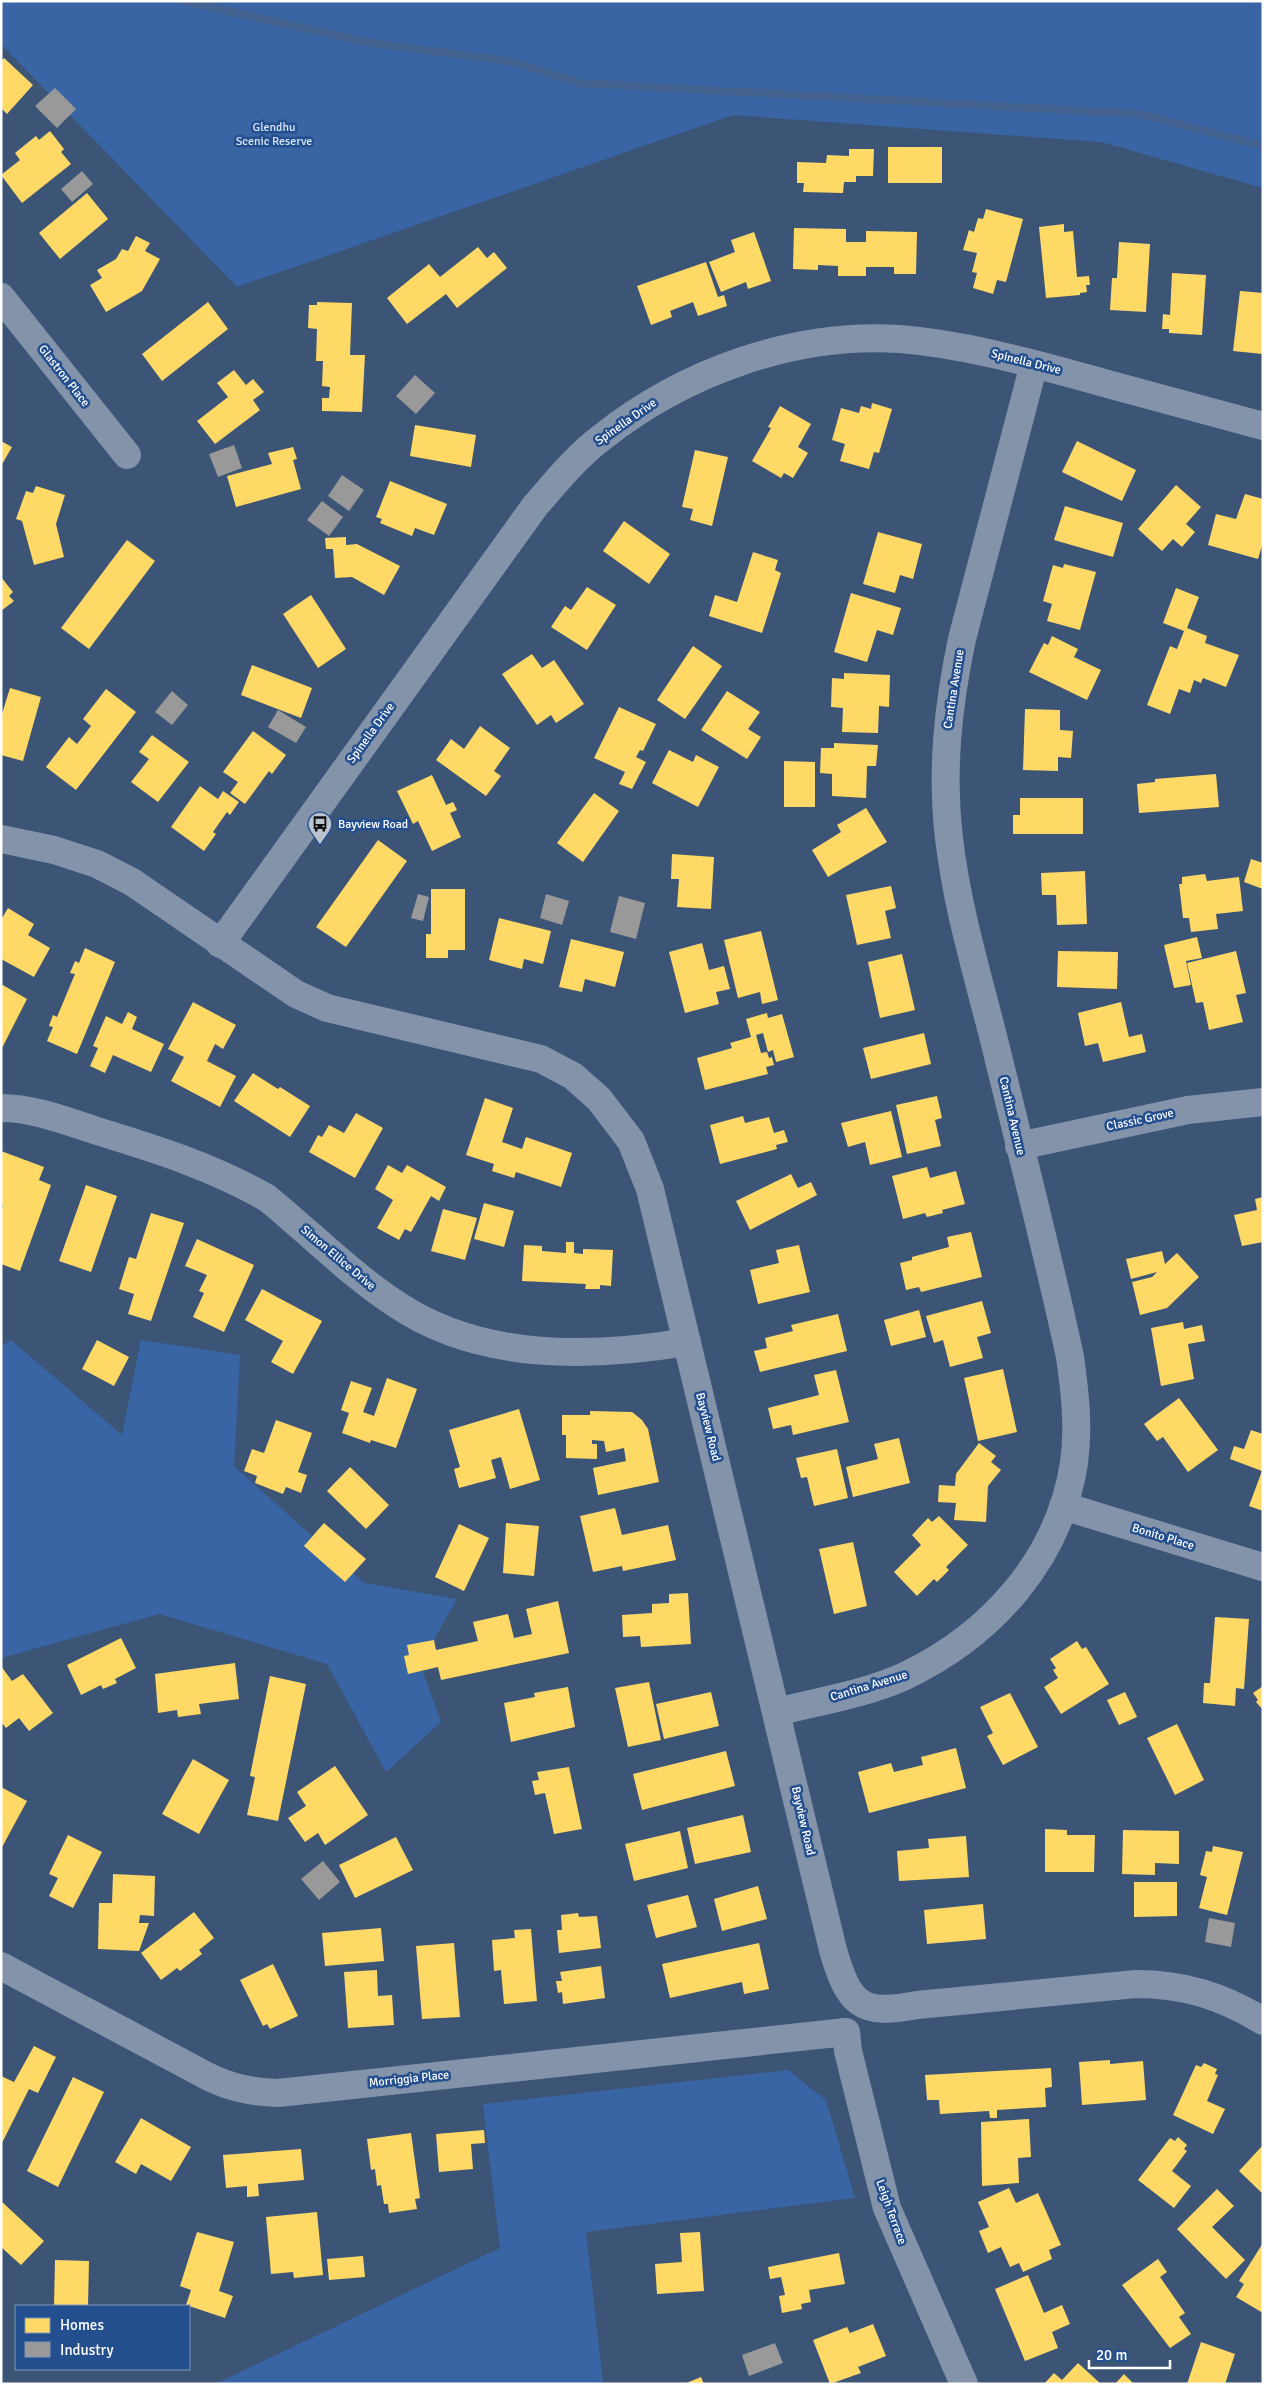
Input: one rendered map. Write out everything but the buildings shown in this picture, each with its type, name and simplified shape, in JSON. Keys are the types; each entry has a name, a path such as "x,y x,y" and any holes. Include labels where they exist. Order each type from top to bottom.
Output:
{"street":[{"name":"Glastron Place","path":"1,297 126,455"},
{"name":"Spinella Drive","path":"220,944 535,506 571,465 600,438 636,412 675,389 722,368 781,350 816,343 900,339 984,352 1263,426"},
{"name":"Cantina Avenue","path":"777,1712 903,1677 945,1655 974,1635 996,1614 1031,1571 1063,1506 1074,1463 1075,1391 1061,1316 956,876 949,839 946,758 948,718 962,639 1034,364"},
{"name":"Bayview Road","path":"1,839 54,850 97,864 154,895 220,944 296,994 327,1008 541,1059 573,1076 599,1099 631,1141 650,1189 833,1950 842,1979 860,2004"},
{"name":"Classic Grove","path":"1019,1146 1188,1110 1263,1102"},
{"name":"Simon Ellice Drive","path":"1,1108 43,1114 165,1152 247,1186 267,1198 396,1305 448,1332 477,1341 515,1347 574,1352 611,1351 687,1342"},
{"name":"Bonito Place","path":"1063,1506 1263,1567"},
{"name":"Morriggia Place","path":"1,1966 207,2076 228,2086 249,2092 278,2093 846,2032"},
{"path":"846,2032 860,2004 869,2008 887,2010 917,2005 1126,1985 1160,1984 1205,1992 1227,2001 1263,2021"},
{"name":"Leigh Terrace","path":"846,2032 848,2051 881,2190 894,2227 964,2384"}],"green space":[{"name":"Glendhu Scenic Reserve","path":"1,1 1263,1 1263,188 1101,142 733,115 237,287 1,44"},
{"path":"11,1340 122,1435 141,1340 240,1355 234,1466 364,1583 457,1599 420,1664 441,1722 386,1772 327,1664 159,1614 5,1657 1,1662 1,1347"},
{"path":"788,2070 826,2100 855,2198 586,2232 603,2384 215,2384 500,2248 483,2104"}],"waterway":[{"path":"183,1 371,43 509,61 580,83 1140,114 1263,146"}],"place":[{"name":"Bayview Road","path":"320,845"}]}
